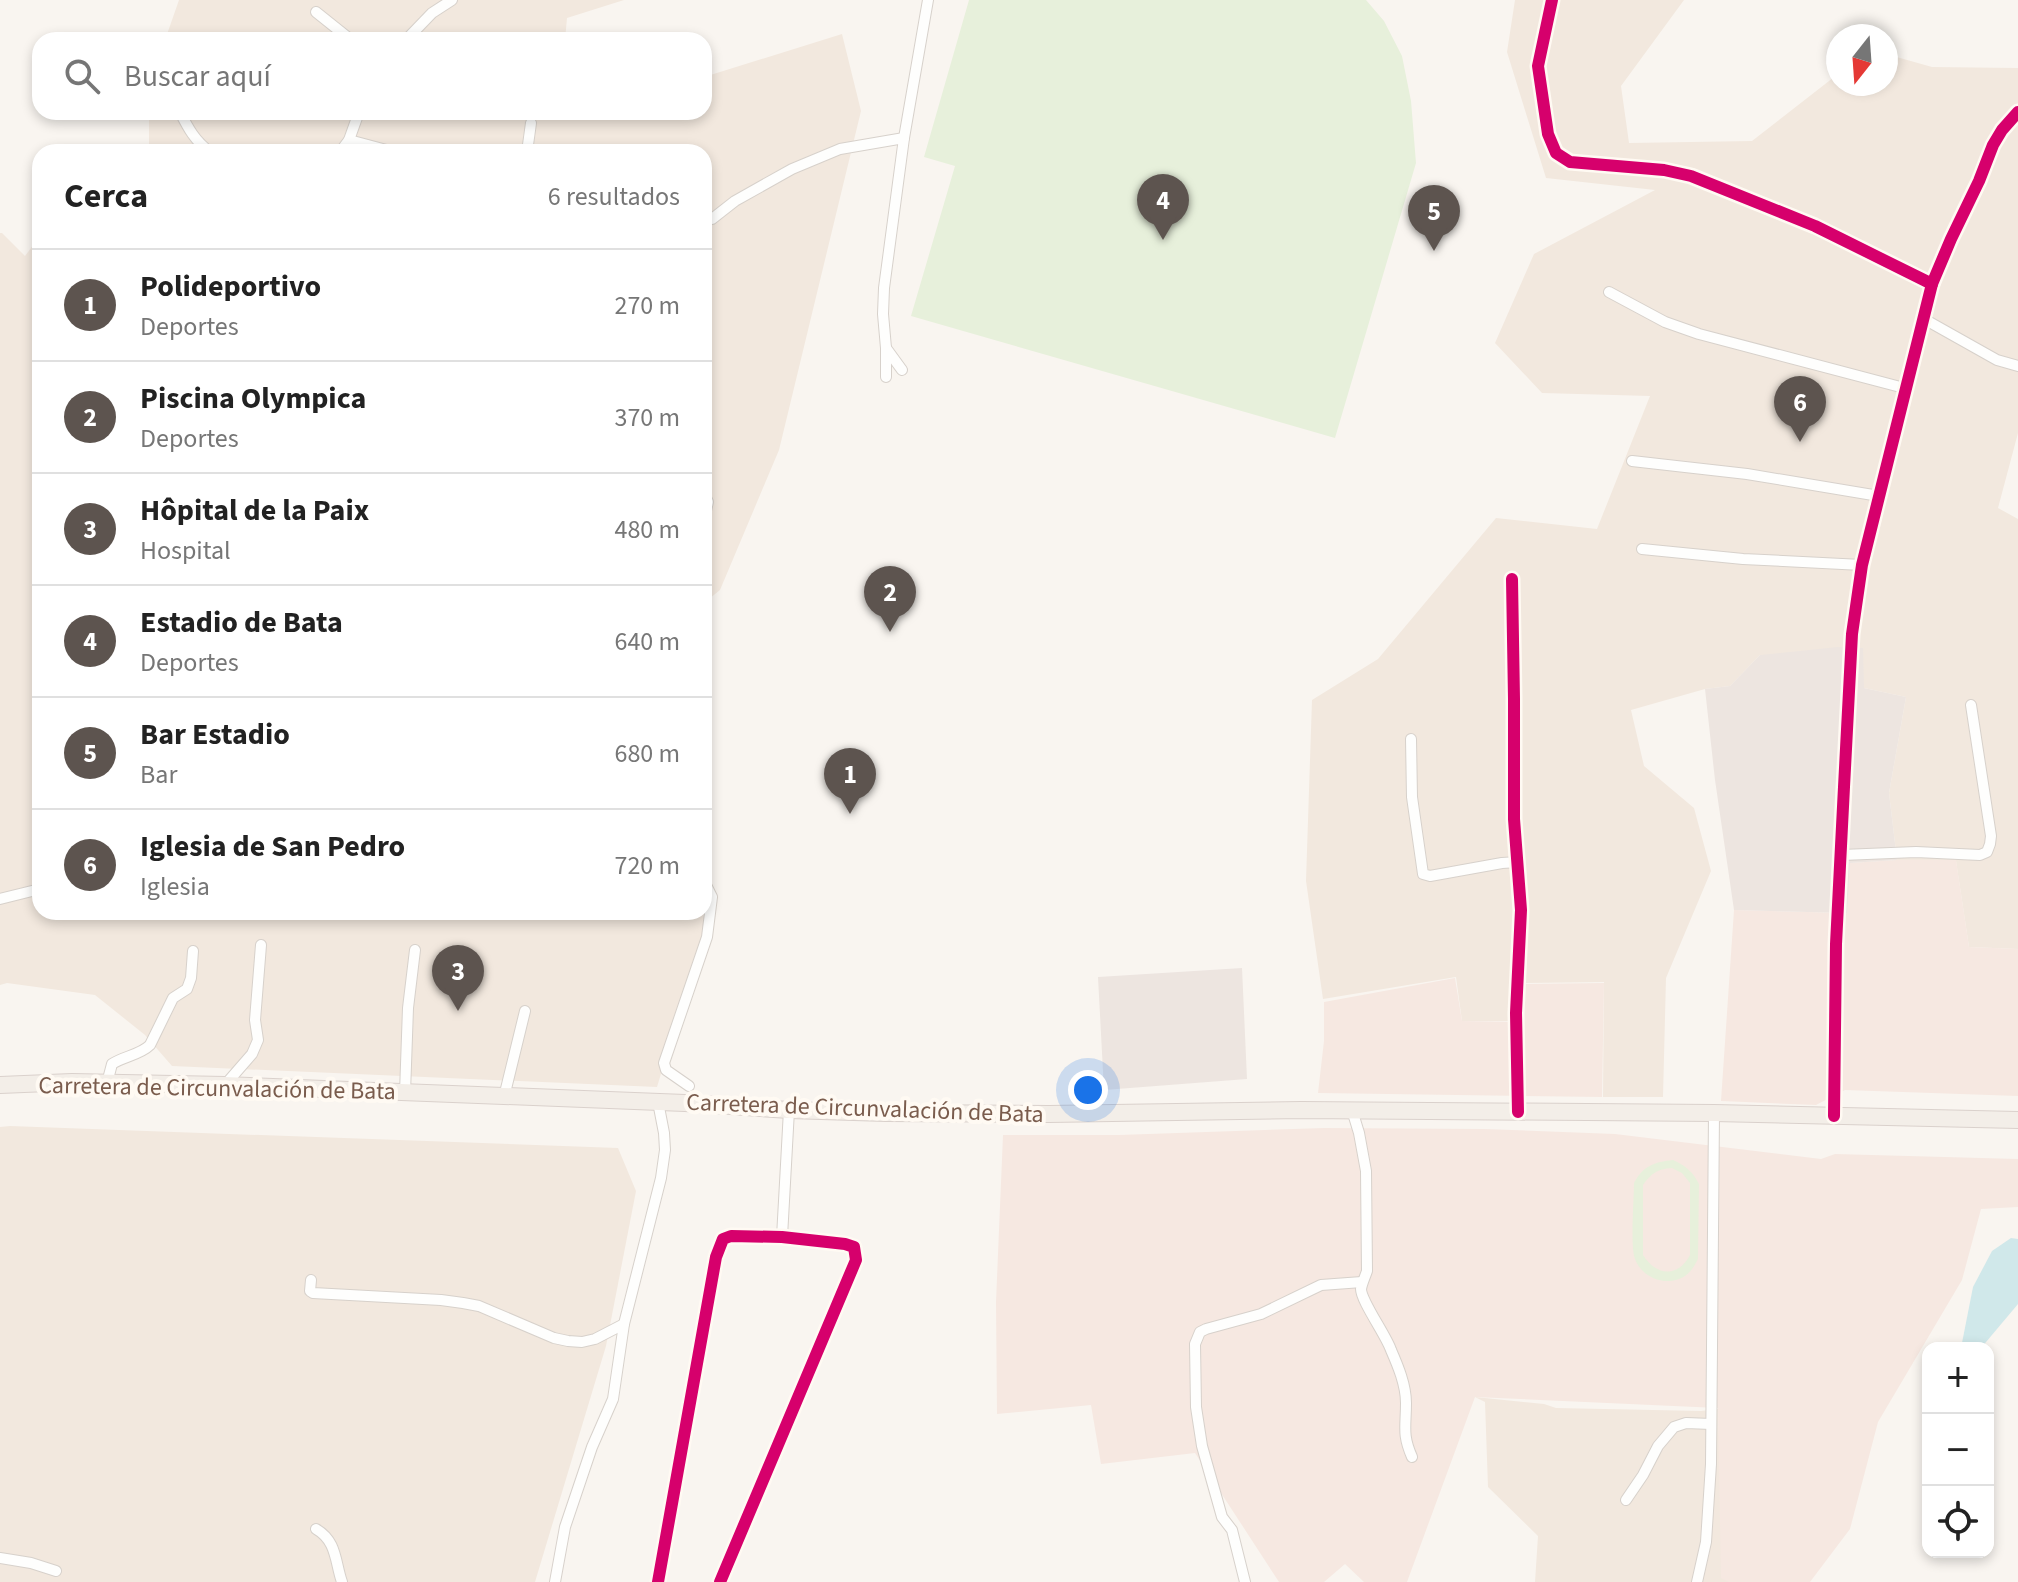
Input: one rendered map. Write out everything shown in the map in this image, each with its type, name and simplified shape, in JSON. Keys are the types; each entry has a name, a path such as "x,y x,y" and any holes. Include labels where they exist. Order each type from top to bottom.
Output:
{"main road":[{"name":"Carretera de Circunvalación de Bata","path":"0,1085 225,1085 789,1110 1036,1114 1352,1110 1714,1113 2018,1120"}],"street":[{"path":"414,32 432,13 452,0"},
{"path":"886,377 884,288 904,138 928,0"},
{"path":"1552,0 1538,66 1548,134 1556,153 1570,162 1664,170 1691,176 1815,226 1932,284"},
{"path":"316,12 341,32"},
{"path":"1834,1116 1836,944 1852,634 1862,565 1932,284 1993,145 2018,112"},
{"path":"185,120 199,144"},
{"path":"346,144 356,120"},
{"path":"528,144 531,123"},
{"path":"712,219 735,201 792,169 840,149 904,138"},
{"path":"349,140 364,144"},
{"path":"1609,292 1665,322 1699,334 1908,389"},
{"path":"1924,319 1997,360 2018,366"},
{"path":"886,348 902,370"},
{"path":"1632,461 1747,474 1879,496"},
{"path":"1642,549 1743,559 1862,565"},
{"path":"1512,579 1514,819 1521,910 1516,1013 1518,1112"},
{"path":"1842,855 1916,852 1980,855 1987,852 1991,836 1971,705"},
{"path":"1411,739 1412,797 1423,874 1430,876 1518,862"},
{"path":"0,899 32,891"},
{"path":"689,1086 666,1070 664,1063 707,937 709,920"},
{"path":"225,1085 252,1054 258,1040 255,1020 261,945"},
{"path":"405,1093 408,1008 415,950"},
{"path":"107,1083 112,1064 150,1045 173,998 187,989 193,951"},
{"path":"504,1097 525,1011"},
{"path":"555,1582 570,1514 592,1447 613,1399 624,1324 661,1178 665,1150 658,1102"},
{"path":"782,1237 789,1110"},
{"path":"1352,1110 1366,1171 1367,1271 1362,1282 1362,1295 1386,1338 1405,1386 1404,1432 1412,1457"},
{"path":"1697,1582 1709,1515 1714,1113"},
{"path":"658,1582 716,1257 723,1239 731,1236 782,1237 854,1247 856,1260 720,1582"},
{"path":"311,1280 310,1291 313,1293 441,1300 479,1306 568,1341 595,1339 624,1324"},
{"path":"1245,1582 1232,1530 1222,1517 1202,1446 1196,1407 1197,1337 1206,1329 1261,1314 1321,1285 1362,1282"},
{"path":"1626,1500 1658,1446 1674,1427 1686,1423 1711,1424"},
{"path":"316,1529 335,1549 342,1582"},
{"path":"0,1558 56,1571"}],"shaded area":[{"path":"179,0 624,0 567,18 566,32 168,32"},
{"path":"1515,0 1684,0 1621,86 1629,143 1752,141 1826,83 1826,96 1898,96 1898,57 1932,67 2018,68 2018,433 1998,508 2018,519 2018,949 1969,947 1956,861 1897,860 1889,793 1906,697 1864,688 1760,655 1730,686 1705,689 1631,710 1644,766 1694,808 1711,871 1666,978 1663,1097 1603,1097 1604,982 1526,983 1524,1021 1462,1021 1456,977 1323,999 1306,881 1312,700 1378,659 1496,518 1597,529 1650,396 1542,393 1495,343 1534,254 1655,190 1546,178 1507,52"},
{"path":"842,34 861,111 779,450 720,590 712,596 712,144 149,144 149,120 712,120 712,75"},
{"path":"2,233 25,256 32,247 32,920 704,920 705,928 657,1087 172,1066 145,1035 95,995 7,983 0,985"},
{"path":"1838,647 1863,648 1864,688 1906,697 1889,793 1897,860 1850,863 1847,913 1734,910 1705,689 1730,686 1760,655"},
{"path":"1956,860 1969,947 2018,949 2018,1096 1845,1090 1816,1105 1721,1101 1734,910 1846,913 1850,863"},
{"path":"1242,968 1247,1079 1104,1090 1098,977"},
{"path":"1455,978 1462,1021 1524,1022 1526,984 1604,983 1602,1097 1318,1093 1324,1041 1324,1002"},
{"path":"0,1127 618,1148 636,1191 606,1346 535,1582 0,1582"},
{"path":"1324,1128 1484,1129 1615,1134 1821,1159 1835,1154 2018,1159 2018,1207 1981,1209 1962,1280 1925,1342 1922,1342 1922,1348 1878,1422 1850,1529 1810,1582 1729,1582 1721,1578 1718,1408 1475,1397 1407,1582 1364,1582 1345,1564 1324,1582 1279,1582 1195,1453 1101,1464 1091,1405 997,1414 996,1302 1003,1135 1119,1135"},
{"path":"1475,1397 1556,1408 1718,1409 1724,1574 1737,1582 1535,1582 1538,1536 1488,1487 1485,1402"}],"green space":[{"path":"969,0 1366,0 1384,21 1402,56 1411,101 1416,163 1335,438 911,316 955,166 924,157"},
{"path":"1673,1160 1691,1172 1699,1184 1698,1259 1687,1274 1670,1281 1649,1276 1635,1259 1634,1183 1645,1169","holes":["1672,1168 1682,1173 1690,1183 1690,1255 1679,1268 1667,1272 1654,1267 1643,1255 1643,1185 1662,1169"]}],"water":[{"path":"2011,1238 2018,1239 2018,1304 1986,1342 1962,1342 1973,1287 1992,1251"}],"cycle path":[{"path":"1552,0 1538,66 1548,134 1556,153 1570,162 1664,170 1691,176 1815,226 1932,284"},
{"path":"1834,1116 1836,944 1852,634 1862,565 1932,284 1993,145 2018,112"},
{"path":"1512,579 1514,819 1521,910 1516,1013 1518,1112"},
{"path":"658,1582 716,1257 723,1239 731,1236 782,1237 854,1247 856,1260 720,1582"}],"place":[{"name":"Estadio de Bata","path":"1163,240"},
{"name":"Bar Estadio","path":"1434,251"},
{"name":"Iglesia de San Pedro","path":"1800,442"},
{"name":"Piscina Olympica","path":"890,632"},
{"name":"Polideportivo","path":"850,814"},
{"name":"Hôpital de la Paix","path":"458,1011"}]}
